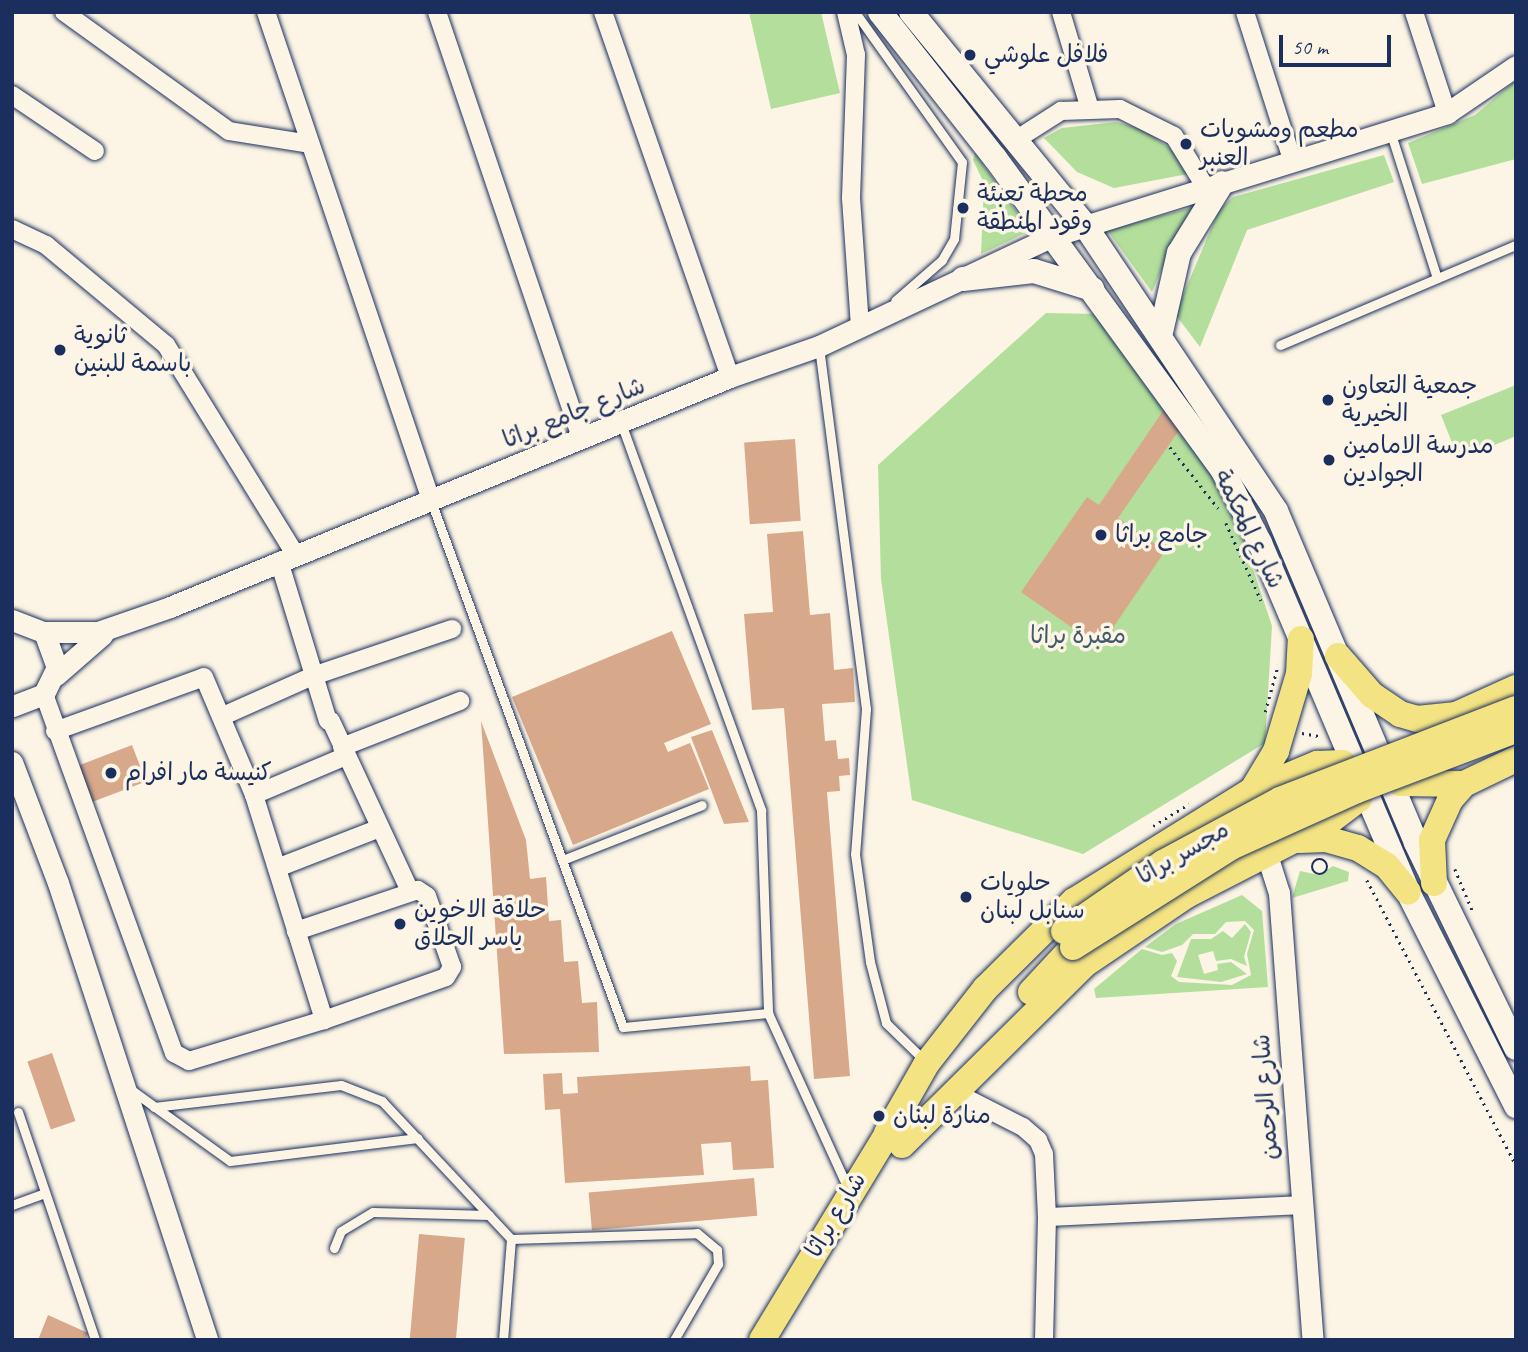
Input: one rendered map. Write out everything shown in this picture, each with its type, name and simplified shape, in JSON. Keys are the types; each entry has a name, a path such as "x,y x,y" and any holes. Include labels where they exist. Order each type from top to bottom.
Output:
{"main road":[{"name":"شارع المحكمة","path":"880,12 1053,236 1223,471 1291,645 1434,883 1516,1048"},
{"name":"شارع المحكمة","path":"911,12 1084,224 1161,332 1276,511 1338,656 1353,749"},
{"path":"1161,332 1179,253 1214,185"},
{"path":"963,279 1034,271 1092,289"},
{"path":"1246,794 1276,751 1299,674 1291,645"},
{"path":"1338,656 1393,711 1417,719 1465,712"},
{"path":"1413,736 1516,688"},
{"name":"مجسر براثا","path":"923,1102 1068,939 1163,863 1280,800 1516,709"},
{"name":"مجسر براثا","path":"1068,939 1231,847 1357,790 1516,730"},
{"path":"895,1139 928,1063 985,989 1074,901 1246,794 1353,749"},
{"path":"1467,757 1486,767 1511,761"},
{"path":"895,1139 956,1093 1085,964 1187,895 1382,795 1464,785 1511,761"},
{"path":"1434,883 1435,831 1464,785"},
{"path":"1246,794 1279,788 1302,803 1296,829 1277,847"},
{"name":"شارع المحكمة","path":"1382,795 1408,892 1516,1106"},
{"path":"1277,847 1326,839 1358,848 1387,866 1408,892"},
{"name":"شارع براثا","path":"762,1340 849,1191 895,1139 923,1102"},
{"name":"شارع براثا","path":"777,1340 895,1139"}],"street":[{"path":"64,12 229,131 310,144"},
{"path":"265,12 430,500"},
{"path":"437,12 581,437"},
{"path":"603,12 730,377"},
{"path":"846,12 857,66 850,198 860,328"},
{"path":"1061,12 1089,106"},
{"path":"1245,12 1293,162"},
{"path":"1414,12 1447,113"},
{"name":"شارع جامع براثا","path":"44,694 56,675 111,629 730,377 819,346 1084,224 1391,134 1447,113 1516,65"},
{"path":"12,95 95,151"},
{"path":"1014,141 1061,111 1089,106 1149,119 1174,136 1214,185"},
{"path":"12,229 46,245 166,345 287,558 313,676 329,721 409,889"},
{"path":"14,619 44,632 56,652 56,675"},
{"name":"شارع جامع براثا","path":"44,632 111,629"},
{"path":"223,716 313,676 452,629"},
{"path":"55,731 204,677 223,716 254,795 324,1020"},
{"path":"12,706 44,694 55,731 174,1053 188,1062 324,1020 451,972 428,896 409,889 296,931"},
{"path":"254,795 460,701"},
{"path":"12,762 125,1086 207,1340"},
{"path":"277,868 380,828"},
{"name":"شارع الرحمن","path":"1277,847 1300,1205 1313,1340"},
{"path":"956,1093 1023,1126 1038,1140 1044,1154 1047,1217 1044,1340"},
{"path":"1047,1217 1300,1205"}],"lane":[{"path":"855,12 945,134 962,163 963,184 954,239 942,260 860,328"},
{"path":"1391,134 1437,278"},
{"path":"1280,345 1516,245"},
{"path":"819,346 866,709 855,854 870,962 886,1023 928,1063"},
{"path":"621,423 761,810 768,1013 849,1191"},
{"path":"430,500 565,859 623,1027 768,1013"},
{"path":"565,859 702,805"},
{"path":"154,1107 341,1085 382,1101 511,1239 503,1340"},
{"path":"125,1086 230,1161 418,1138"},
{"path":"18,1112 96,1340"},
{"path":"12,1205 45,1193"},
{"path":"334,1248 341,1231 373,1212 489,1215"},
{"path":"511,1239 697,1233 717,1250 718,1264 674,1340"}],"path":[{"path":"1170,447 1219,509 1262,602"},
{"path":"1262,722 1291,645"},
{"path":"1298,732 1353,749"},
{"path":"1145,831 1195,801"},
{"path":"1451,860 1478,924"},
{"path":"1318,862 1330,863 1331,868 1320,873 1309,869 1318,862"},
{"path":"1363,876 1373,887 1516,1165"}],"green space":[{"path":"749,12 821,12 840,93 771,109"},
{"path":"1516,80 1516,159 1422,184 1408,143 1475,115"},
{"path":"1116,122 1143,129 1175,152 1188,174 1114,188 1077,172 1044,138 1062,128"},
{"path":"975,153 1030,231 981,254 984,183 973,160"},
{"path":"1384,155 1394,182 1247,230 1200,347 1175,314 1219,210 1233,197"},
{"path":"1194,207 1177,233 1152,292 1107,230"},
{"name":"مقبرة براثا","path":"1046,313 1097,314 1230,500 1272,626 1265,743 1083,854 912,800 881,579 878,465"},
{"path":"1516,385 1516,436 1459,460 1441,415"},
{"path":"1333,866 1349,872 1348,881 1292,898 1300,871 1319,875"},
{"path":"1242,895 1262,911 1268,987 1096,998 1094,989 1142,949 1162,955 1172,953 1177,961 1171,976 1179,982 1232,985 1251,975 1247,954 1254,930 1245,921 1226,922 1215,934 1193,934 1182,945 1162,952 1145,947 1176,924"},
{"path":"1245,924 1251,932 1244,957 1247,966 1231,959 1216,961 1213,951 1198,955 1204,974 1218,970 1217,964 1231,962 1247,974 1221,982 1177,977 1191,939 1211,939 1223,931 1232,938"}],"building":[{"name":"جامع براثا","path":"1165,408 1180,429 1118,518 1165,551 1100,647 1021,592 1087,497 1099,505"},
{"path":"795,439 801,521 750,524 744,443"},
{"path":"803,531 810,615 830,613 834,670 853,668 855,702 822,704 825,741 836,740 838,759 849,758 850,775 839,776 840,791 827,792 850,1076 814,1079 784,708 752,710 744,614 773,612 767,534"},
{"path":"672,631 711,724 664,743 668,752 690,743 709,789 573,845 512,697"},
{"path":"481,721 526,840 530,879 546,877 549,921 561,920 564,962 578,961 582,1003 597,1002 599,1052 504,1054"},
{"path":"712,730 749,822 724,824 691,737"},
{"name":"كنيسة مار افرام","path":"132,745 146,781 91,803 77,766"},
{"path":"52,1053 75,1121 51,1130 27,1061"},
{"path":"750,1066 751,1081 768,1080 774,1168 733,1170 731,1142 701,1144 704,1175 565,1183 560,1109 545,1110 543,1074 562,1073 563,1094 578,1093 577,1077"},
{"path":"754,1178 757,1216 592,1230 589,1192"},
{"path":"419,1234 465,1238 456,1340 410,1340"},
{"path":"48,1315 88,1333 85,1340 38,1340"}],"place":[{"name":"فلافل علوشي","path":"970,55"},
{"name":"مطعم ومشويات العنبر","path":"1186,144"},
{"name":"محطة تعبئة وقود المنطقة","path":"963,208"},
{"name":"ثانوية باسمة للبنين","path":"60,350"},
{"name":"جمعية التعاون الخيرية","path":"1328,400"},
{"name":"مدرسة الامامين الجوادين","path":"1329,460"},
{"name":"جامع براثا","path":"1101,535"},
{"name":"كنيسة مار افرام","path":"111,773"},
{"name":"حلويات سنابل لبنان","path":"966,897"},
{"name":"حلاقة الاخوين ياسر الحلاق","path":"400,924"},
{"name":"منارة لبنان","path":"879,1116"}]}
